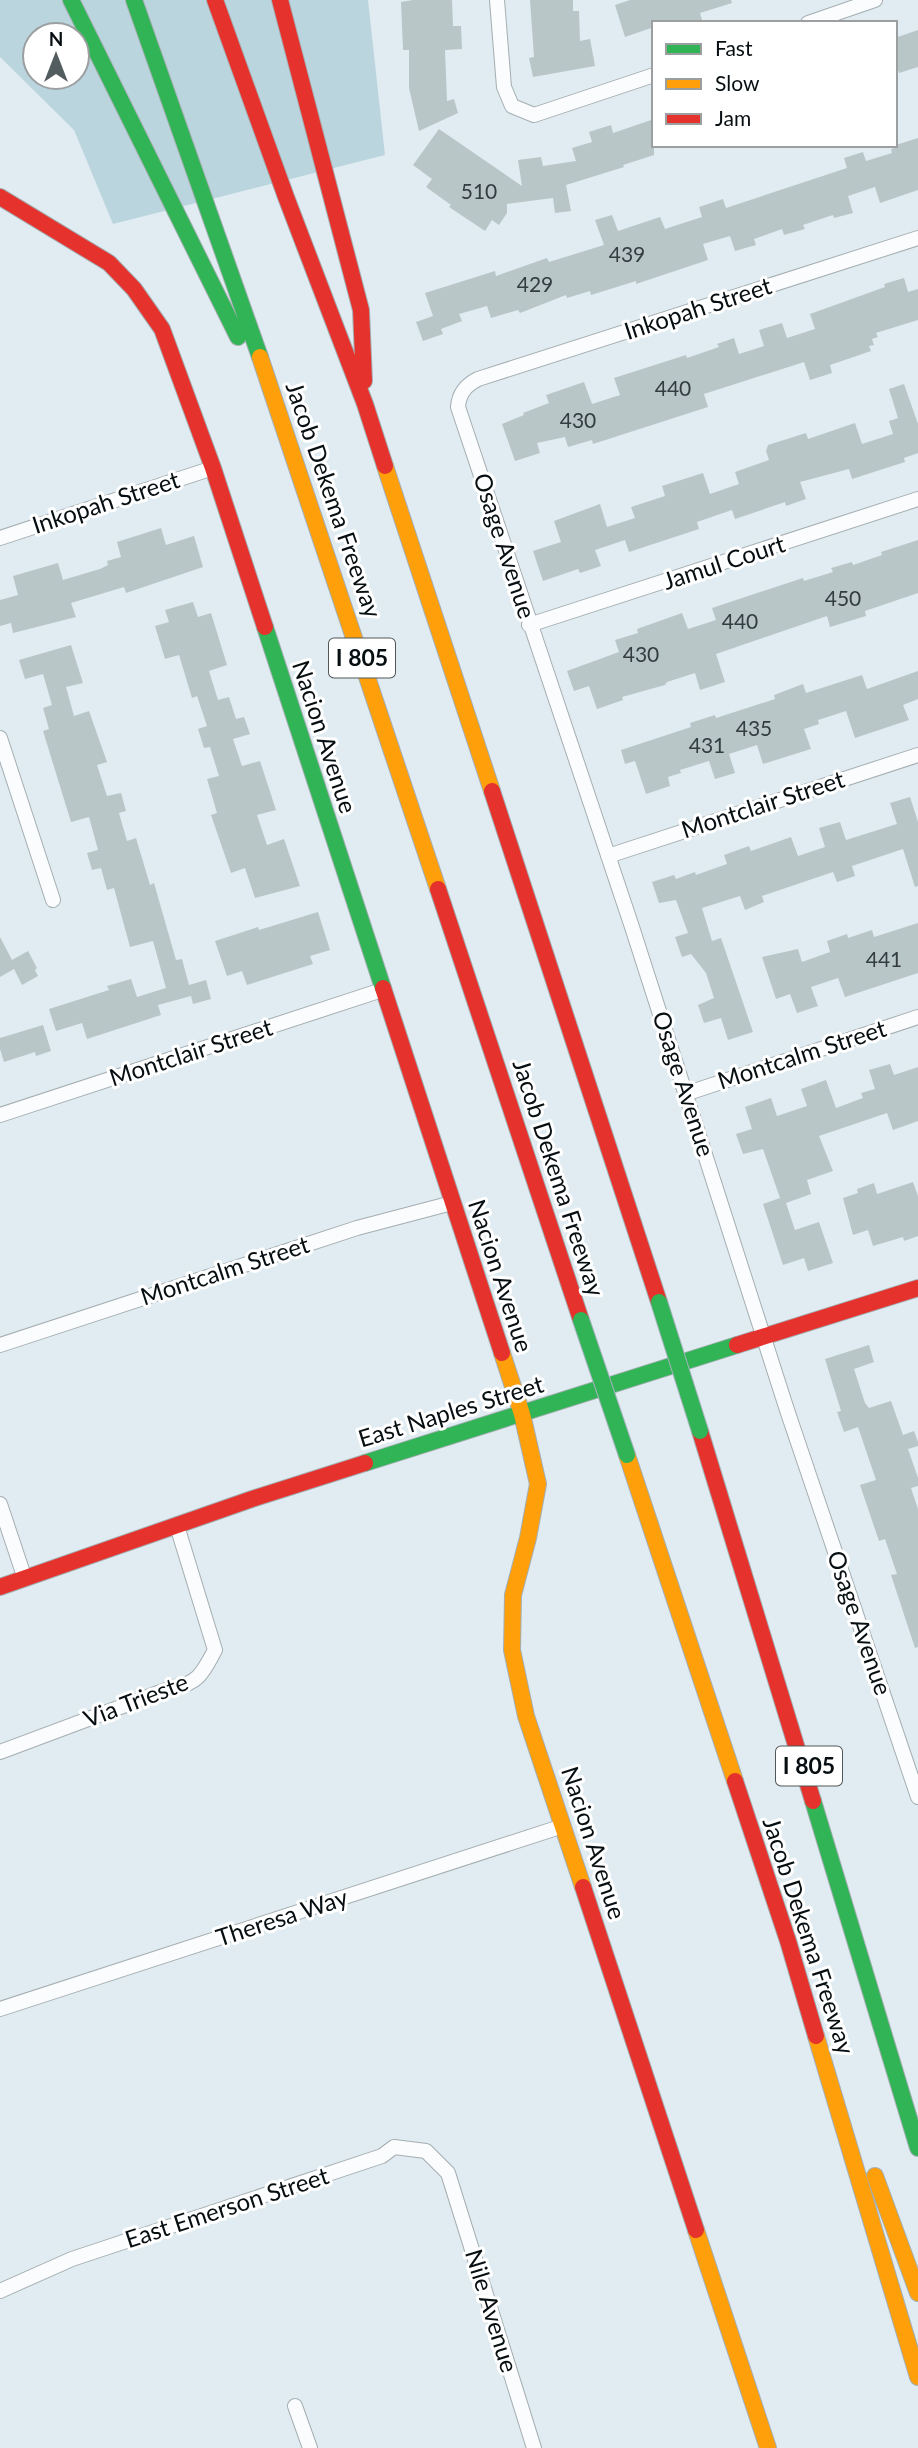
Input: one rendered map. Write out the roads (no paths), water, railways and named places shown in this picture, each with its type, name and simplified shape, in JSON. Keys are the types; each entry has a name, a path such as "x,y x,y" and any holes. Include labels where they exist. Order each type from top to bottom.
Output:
{"main road":[{"path":"71,0 290,442"},
{"name":"Jacob Dekema Freeway","path":"134,0 290,442 788,1941 918,2377"},
{"name":"I 805","path":"215,0 365,404 918,2102"},
{"path":"280,0 360,310 365,404"},
{"name":"Nacion Avenue","path":"0,197 109,263 134,289 162,329 213,468 522,1414 538,1484 528,1538 513,1595 513,1650 526,1716 768,2448"},
{"name":"East Naples Street","path":"0,1587 417,1446 918,1288"},
{"path":"700,1431 918,2148"},
{"path":"788,1941 918,2293"}],"street":[{"path":"497,0 504,87 512,106 534,115 652,76"},
{"path":"814,21 875,0"},
{"name":"Inkopah Street","path":"478,379 918,238"},
{"name":"Osage Avenue","path":"478,379 465,387 458,407 765,1336 787,1410 918,1797"},
{"name":"Inkopah Street","path":"0,538 213,468"},
{"name":"Jamul Court","path":"530,625 918,499"},
{"path":"0,738 53,900"},
{"name":"Montclair Street","path":"607,856 918,755"},
{"name":"Montclair Street","path":"0,1115 382,990"},
{"name":"Montcalm Street","path":"685,1094 918,1017"},
{"name":"Montcalm Street","path":"0,1345 357,1228 452,1203"},
{"path":"0,1504 25,1578"},
{"name":"Via Trieste","path":"0,1752 174,1688 186,1686 200,1676 215,1650 177,1525"},
{"name":"Theresa Way","path":"0,2009 563,1826"},
{"name":"East Emerson Street","path":"0,2291 72,2259 382,2156 394,2147 426,2151 448,2173"},
{"name":"Nile Avenue","path":"448,2173 534,2448"},
{"path":"295,2406 310,2448"}]}
